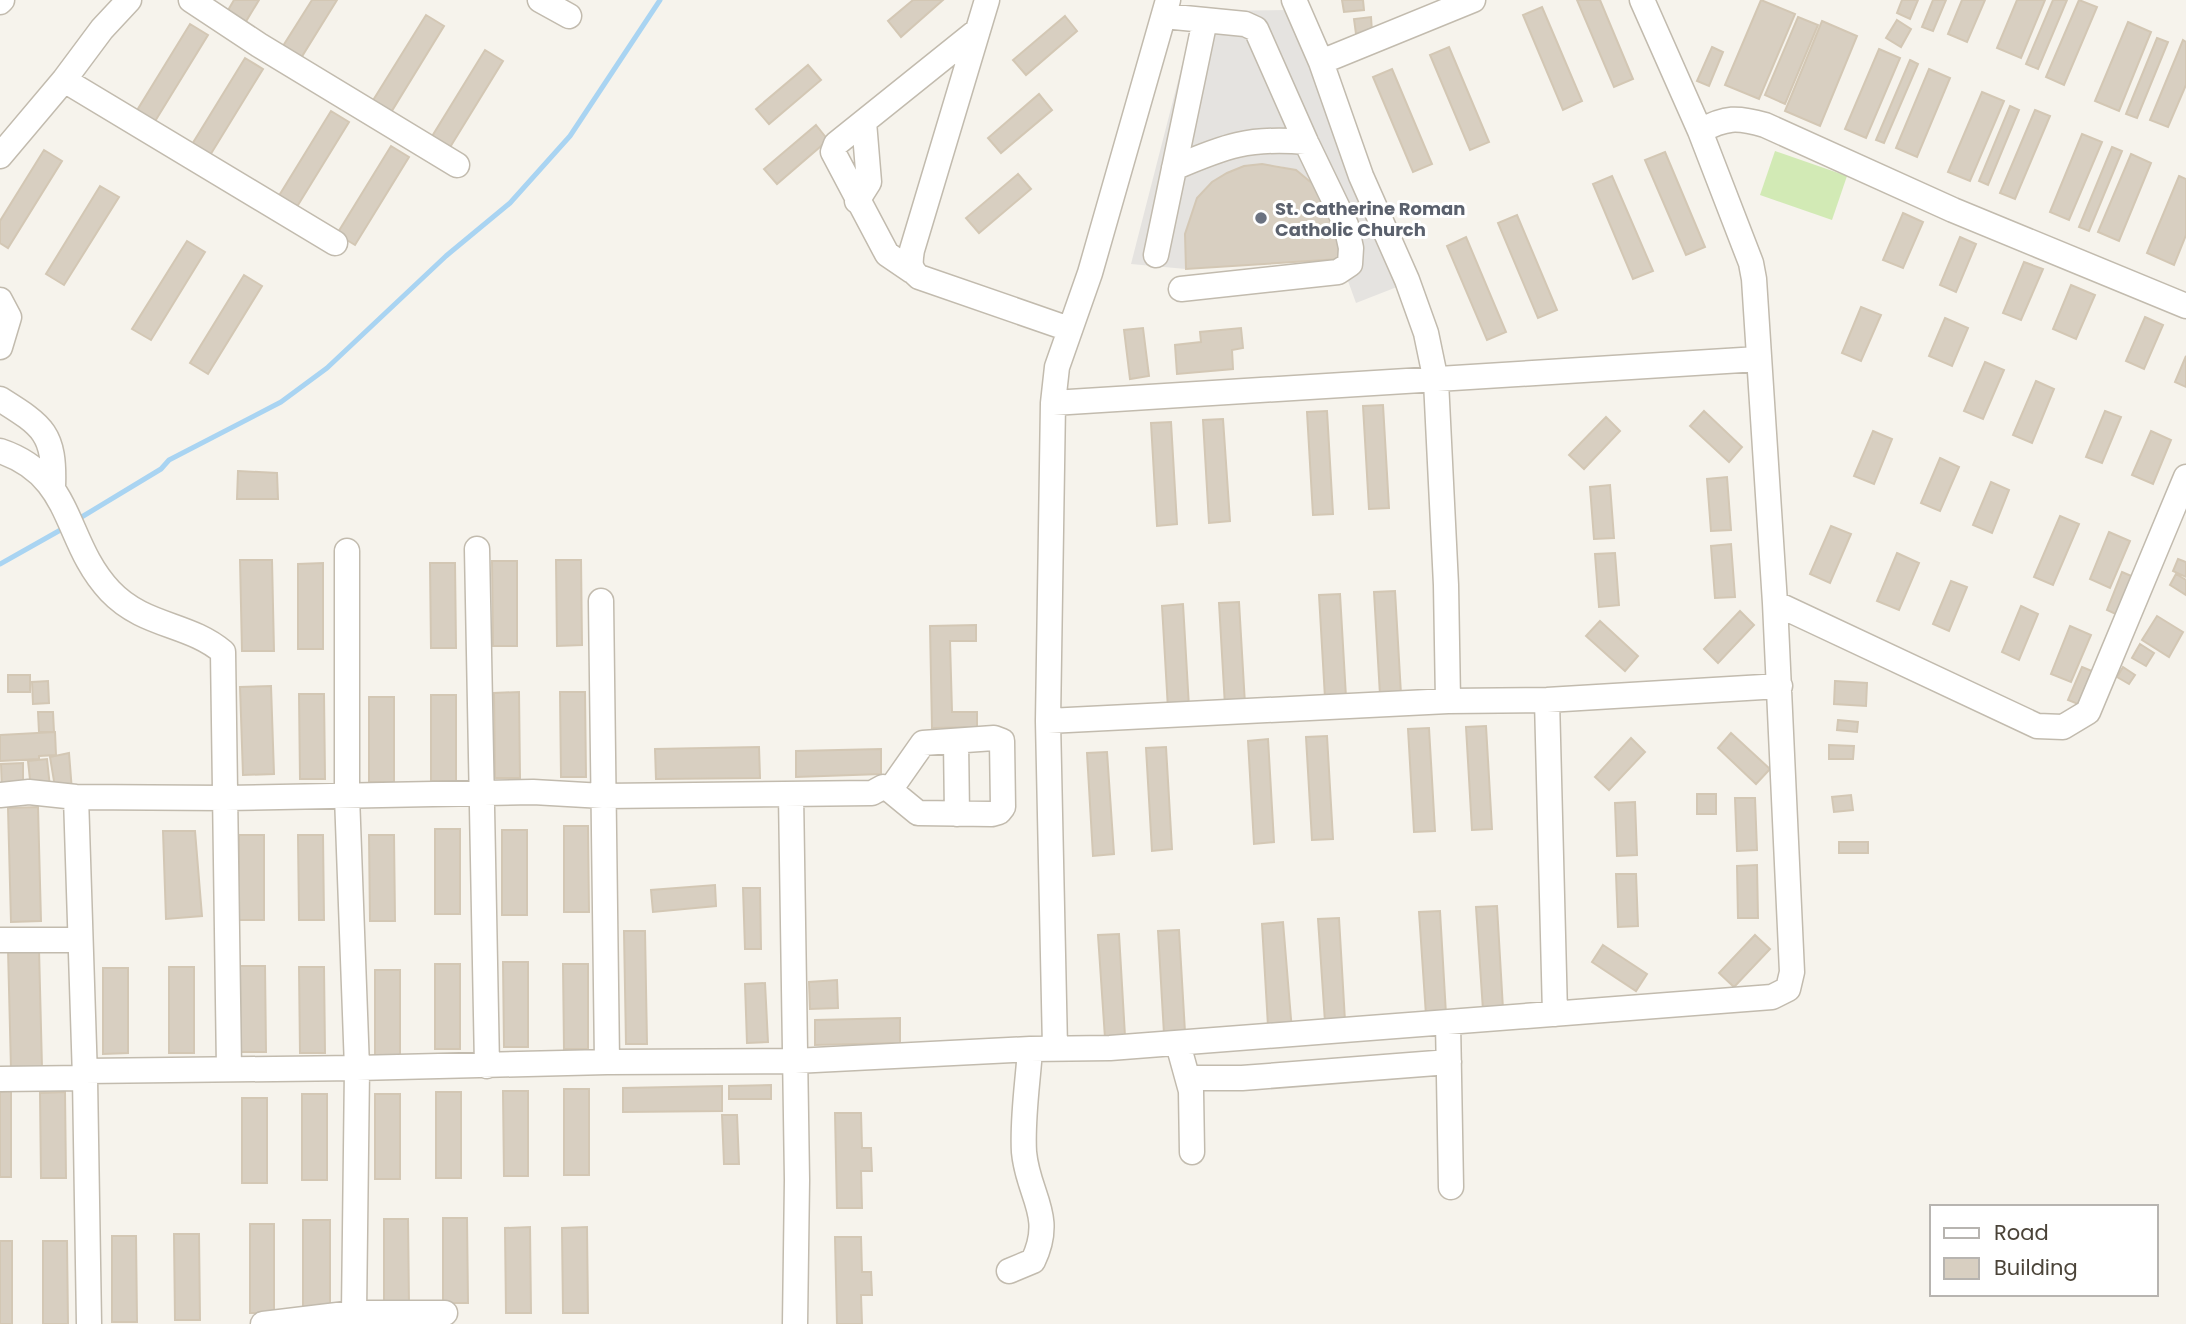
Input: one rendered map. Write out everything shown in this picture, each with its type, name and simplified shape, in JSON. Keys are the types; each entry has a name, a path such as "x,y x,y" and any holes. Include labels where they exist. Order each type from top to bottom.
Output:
{"street":[{"path":"0,156 64,80 102,29 129,0"},
{"path":"191,0 259,45 457,165"},
{"path":"540,0 569,16"},
{"path":"912,271 912,250 987,0"},
{"path":"1294,0 1321,62 1361,176 1407,279 1426,333 1436,381 1446,585 1448,701"},
{"path":"1321,62 1473,0"},
{"path":"0,1079 229,1069 607,1062 795,1062 1030,1049 1110,1048 1772,997 1788,989 1792,972 1780,686 1754,279 1751,263 1700,131 1642,0"},
{"path":"1055,1048 1048,721 1053,403 1057,367 1090,273 1166,8 1205,20 1245,24 1256,29 1346,225 1351,248 1350,264 1338,272 1181,289"},
{"path":"1156,255 1205,20"},
{"path":"978,30 836,144 833,152 887,254 919,276 1069,329"},
{"path":"927,71 959,94"},
{"path":"64,80 335,243"},
{"path":"1700,131 1720,120 1742,118 1765,125 1953,209 2186,306"},
{"path":"857,201 869,182 864,122"},
{"path":"1174,168 1221,148 1242,143 1279,140 1306,142"},
{"path":"0,300 9,317 0,346"},
{"path":"1053,403 1758,359"},
{"path":"0,399 35,421 42,429 53,457 53,486"},
{"path":"0,451 35,467 53,486 96,574 127,607 159,623 209,640 223,652 229,1069"},
{"path":"1776,603 2037,726 2063,726 2088,712 2186,477"},
{"path":"477,549 487,1066"},
{"path":"347,551 347,796 357,1068 354,1313"},
{"path":"601,601 607,1062"},
{"path":"1048,721 1448,701 1547,700 1780,686"},
{"path":"1547,700 1555,1014"},
{"path":"956,741 957,814"},
{"path":"0,795 29,792 76,796 225,798 533,792 645,796 872,793 883,787 918,813 999,812 1003,807 1002,741 923,743 890,790"},
{"path":"791,794 795,1324"},
{"path":"76,796 85,1074 89,1324"},
{"path":"0,940 80,940"},
{"path":"1448,1022 1451,1187"},
{"path":"1178,1044 1191,1091 1192,1152"},
{"path":"1009,1271 1034,1261 1043,1236 1040,1210 1028,1175 1024,1149 1030,1049"},
{"path":"1188,1078 1242,1078 1449,1062"},
{"path":"264,1324 354,1313 445,1313"}],"green space":[{"path":"1775,151 1847,176 1832,220 1760,195"}],"shaded area":[{"path":"1288,10 1402,285 1356,303 1319,189 1296,170 1279,166 1244,166 1212,182 1197,198 1185,234 1186,269 1131,264 1196,11"}],"building":[{"path":"234,0 259,0 245,23 227,12"},
{"path":"312,0 337,0 301,58 283,46"},
{"path":"913,0 943,0 901,37 888,21"},
{"path":"1342,0 1363,0 1364,10 1344,12"},
{"path":"1577,0 1600,0 1633,79 1614,87"},
{"path":"1761,0 1795,14 1759,99 1725,85"},
{"path":"1902,0 1918,0 1910,19 1897,13"},
{"path":"1933,0 1946,0 1933,31 1922,27"},
{"path":"1962,0 1985,0 1967,42 1948,34"},
{"path":"2017,0 2045,0 2021,58 1997,48"},
{"path":"2053,0 2067,0 2038,69 2026,64"},
{"path":"2079,0 2097,7 2064,85 2046,77"},
{"path":"1542,7 1582,101 1563,110 1523,15"},
{"path":"426,15 444,26 390,114 372,102"},
{"path":"1065,16 1077,31 1026,75 1013,60"},
{"path":"1371,17 1372,32 1356,34 1354,19"},
{"path":"1798,17 1818,25 1785,104 1765,95"},
{"path":"1897,20 1911,29 1901,47 1886,38"},
{"path":"1822,21 1857,36 1820,126 1785,111"},
{"path":"2128,22 2151,32 2119,111 2095,101"},
{"path":"190,24 208,35 154,123 136,112"},
{"path":"2157,38 2168,42 2137,118 2126,114"},
{"path":"2183,40 2186,42 2186,85 2168,127 2150,120"},
{"path":"1449,47 1489,142 1470,150 1430,55"},
{"path":"1712,47 1723,52 1709,86 1697,81"},
{"path":"1879,49 1900,58 1866,138 1845,129"},
{"path":"485,50 503,61 449,149 431,138"},
{"path":"245,58 263,69 209,157 191,146"},
{"path":"1910,60 1918,64 1884,143 1876,140"},
{"path":"808,65 821,80 769,124 756,109"},
{"path":"1392,69 1432,164 1413,172 1373,77"},
{"path":"1929,69 1950,78 1917,157 1896,148"},
{"path":"1982,92 2004,101 1970,181 1948,172"},
{"path":"1039,94 1052,110 1001,153 988,138"},
{"path":"2010,106 2019,110 1988,185 1979,181"},
{"path":"2035,110 2050,116 2015,199 2000,193"},
{"path":"331,111 349,122 295,210 277,199"},
{"path":"816,125 828,140 777,184 764,169"},
{"path":"2082,134 2102,142 2069,220 2050,212"},
{"path":"391,146 409,157 355,245 337,234"},
{"path":"2112,147 2122,151 2089,231 2079,227"},
{"path":"44,150 62,161 8,248 0,243 0,221"},
{"path":"1665,152 1705,247 1686,255 1645,160"},
{"path":"2131,154 2151,163 2119,241 2098,232"},
{"path":"1262,164 1296,170 1319,189 1339,233 1340,259 1186,269 1185,234 1197,198 1212,182 1227,173 1244,166"},
{"path":"1018,174 1031,189 979,233 966,218"},
{"path":"1612,176 1653,271 1633,279 1593,184"},
{"path":"2179,176 2186,179 2186,235 2174,265 2147,253"},
{"path":"100,186 119,197 64,285 46,274"},
{"path":"1903,213 1923,222 1903,268 1883,260"},
{"path":"1517,215 1557,310 1538,318 1498,223"},
{"path":"1466,237 1506,332 1487,340 1447,246"},
{"path":"1960,237 1976,244 1956,292 1940,285"},
{"path":"187,241 205,252 151,340 132,329"},
{"path":"2024,262 2043,269 2021,320 2003,313"},
{"path":"244,275 262,286 208,374 190,363"},
{"path":"2071,285 2095,295 2076,339 2053,329"},
{"path":"1861,307 1881,315 1861,361 1842,353"},
{"path":"2145,317 2163,325 2144,369 2126,361"},
{"path":"1945,318 1968,328 1952,366 1929,356"},
{"path":"1143,328 1149,376 1130,379 1124,330"},
{"path":"1241,328 1243,348 1232,350 1233,369 1177,374 1175,345 1201,342 1200,332"},
{"path":"2186,356 2186,387 2175,382"},
{"path":"1985,362 2004,370 1983,419 1964,411"},
{"path":"2036,381 2054,389 2032,443 2013,435"},
{"path":"1383,405 1389,508 1369,509 1363,406"},
{"path":"1327,411 1333,514 1313,515 1307,412"},
{"path":"1704,411 1742,447 1729,462 1690,426"},
{"path":"2105,411 2121,417 2102,463 2086,457"},
{"path":"1606,417 1620,431 1584,469 1569,455"},
{"path":"1223,419 1230,521 1209,523 1203,420"},
{"path":"1171,422 1177,524 1157,526 1151,423"},
{"path":"1873,431 1892,439 1874,484 1854,476"},
{"path":"2151,431 2171,440 2153,484 2132,475"},
{"path":"1940,458 1959,467 1940,511 1921,503"},
{"path":"238,471 277,473 278,499 237,499"},
{"path":"1727,477 1731,530 1711,531 1707,479"},
{"path":"1991,482 2009,490 1992,533 1973,525"},
{"path":"1610,485 1614,538 1594,539 1590,487"},
{"path":"2060,516 2079,524 2053,585 2034,577"},
{"path":"1831,526 1851,534 1830,583 1810,574"},
{"path":"2109,532 2130,541 2110,588 2090,579"},
{"path":"1731,544 1735,597 1715,598 1711,546"},
{"path":"1615,553 1619,605 1599,607 1595,554"},
{"path":"1897,553 1919,563 1899,610 1877,601"},
{"path":"2178,559 2186,562 2186,577 2173,571"},
{"path":"240,560 272,560 274,651 242,651"},
{"path":"556,560 581,560 582,645 557,646"},
{"path":"492,561 517,561 517,646 493,646"},
{"path":"323,563 323,649 298,649 298,564"},
{"path":"430,563 455,563 456,648 431,648"},
{"path":"2122,572 2136,578 2120,616 2107,610"},
{"path":"2176,574 2186,580 2186,595 2170,585"},
{"path":"1951,581 1967,587 1949,631 1933,624"},
{"path":"1395,591 1401,694 1380,695 1374,592"},
{"path":"1340,594 1346,697 1325,698 1319,595"},
{"path":"1239,602 1245,704 1225,706 1219,603"},
{"path":"1183,604 1189,707 1168,709 1162,606"},
{"path":"2021,606 2038,614 2019,660 2002,652"},
{"path":"1740,611 1754,625 1718,663 1704,649"},
{"path":"2157,616 2183,632 2169,657 2142,640"},
{"path":"1600,621 1638,656 1625,671 1586,636"},
{"path":"976,625 976,641 950,641 952,712 977,712 977,727 932,728 930,626"},
{"path":"2070,626 2091,635 2071,682 2051,674"},
{"path":"2140,644 2154,653 2146,666 2132,658"},
{"path":"2082,667 2092,671 2078,704 2068,700"},
{"path":"2123,667 2135,675 2129,684 2117,677"},
{"path":"8,675 30,675 30,692 8,692"},
{"path":"48,681 49,703 33,704 32,682"},
{"path":"1835,681 1867,683 1866,706 1834,704"},
{"path":"271,686 274,774 243,775 240,687"},
{"path":"519,692 520,778 495,778 494,693"},
{"path":"560,692 585,692 586,777 561,777"},
{"path":"299,694 324,694 325,779 300,779"},
{"path":"431,695 456,695 456,781 431,781"},
{"path":"369,697 394,697 394,782 369,782"},
{"path":"38,712 53,712 54,732 39,732"},
{"path":"1838,720 1858,722 1857,732 1837,730"},
{"path":"1486,726 1492,829 1472,830 1466,727"},
{"path":"1429,728 1435,831 1414,832 1408,729"},
{"path":"55,732 56,755 39,756 39,759 0,761 0,735"},
{"path":"1731,733 1770,769 1756,784 1718,748"},
{"path":"1327,736 1333,839 1312,840 1306,737"},
{"path":"1631,738 1645,752 1609,790 1595,777"},
{"path":"1268,739 1274,842 1254,844 1248,741"},
{"path":"1829,745 1854,746 1853,759 1829,759"},
{"path":"759,747 760,778 656,779 655,749"},
{"path":"1166,747 1172,849 1152,851 1146,748"},
{"path":"881,749 881,774 796,777 796,751"},
{"path":"1107,752 1114,854 1093,856 1087,753"},
{"path":"69,753 72,791 56,793 50,757"},
{"path":"47,759 50,787 31,789 28,761"},
{"path":"23,763 23,790 2,791 1,764"},
{"path":"1697,794 1716,794 1716,814 1697,814"},
{"path":"1851,795 1853,810 1834,812 1832,797"},
{"path":"1735,798 1755,798 1757,850 1737,851"},
{"path":"1635,802 1637,855 1617,856 1615,803"},
{"path":"38,807 41,921 11,922 8,808"},
{"path":"564,826 588,826 589,912 564,912"},
{"path":"435,829 460,829 460,914 435,914"},
{"path":"502,830 527,830 527,915 502,915"},
{"path":"163,831 195,831 202,916 166,919"},
{"path":"239,835 264,835 264,920 239,920"},
{"path":"298,835 323,835 324,920 299,920"},
{"path":"369,835 394,835 395,921 370,921"},
{"path":"1839,842 1868,842 1868,853 1839,853"},
{"path":"1757,865 1758,918 1738,918 1737,866"},
{"path":"1616,874 1636,874 1638,926 1618,927"},
{"path":"715,885 716,906 653,912 651,890"},
{"path":"743,888 760,888 761,949 745,949"},
{"path":"1497,906 1503,1009 1483,1010 1476,907"},
{"path":"1440,911 1446,1014 1426,1015 1419,912"},
{"path":"1339,918 1345,1021 1325,1022 1318,919"},
{"path":"1283,922 1292,1031 1268,1026 1262,924"},
{"path":"1179,930 1185,1032 1164,1034 1158,931"},
{"path":"624,931 645,931 647,1044 626,1044"},
{"path":"1119,934 1125,1036 1105,1038 1098,935"},
{"path":"1755,935 1770,949 1734,987 1719,973"},
{"path":"1603,945 1647,974 1636,991 1592,962"},
{"path":"8,949 39,949 42,1068 11,1069"},
{"path":"503,962 528,962 528,1047 504,1047"},
{"path":"435,964 460,964 460,1049 435,1049"},
{"path":"563,964 588,964 588,1049 564,1049"},
{"path":"240,966 265,966 266,1052 241,1052"},
{"path":"169,967 194,967 194,1053 169,1053"},
{"path":"299,967 324,967 325,1053 300,1053"},
{"path":"103,968 128,968 128,1053 103,1054"},
{"path":"375,970 400,970 400,1055 375,1056"},
{"path":"837,980 838,1008 810,1009 809,982"},
{"path":"765,983 768,1042 747,1043 745,984"},
{"path":"900,1018 900,1043 815,1045 815,1020"},
{"path":"771,1085 771,1099 729,1099 729,1086"},
{"path":"722,1086 722,1111 623,1112 623,1088"},
{"path":"564,1089 589,1089 589,1175 564,1175"},
{"path":"11,1091 11,1177 0,1177 0,1092"},
{"path":"503,1091 528,1091 528,1176 504,1176"},
{"path":"65,1092 66,1178 41,1178 40,1093"},
{"path":"436,1092 461,1092 461,1178 436,1178"},
{"path":"302,1094 327,1094 327,1180 302,1180"},
{"path":"375,1094 400,1094 400,1179 375,1179"},
{"path":"242,1098 267,1098 267,1183 242,1183"},
{"path":"835,1113 861,1113 862,1148 871,1148 872,1171 861,1171 862,1208 837,1208"},
{"path":"722,1115 737,1115 739,1164 724,1164"},
{"path":"443,1218 467,1218 468,1303 443,1303"},
{"path":"384,1219 408,1219 409,1305 384,1305"},
{"path":"303,1220 330,1220 330,1310 303,1310"},
{"path":"250,1224 274,1224 274,1313 250,1313"},
{"path":"530,1227 531,1313 506,1313 505,1228"},
{"path":"587,1227 588,1313 563,1313 562,1228"},
{"path":"174,1234 199,1234 200,1320 175,1320"},
{"path":"112,1236 136,1236 137,1322 112,1322"},
{"path":"835,1237 861,1237 862,1272 871,1272 872,1295 861,1295 862,1324 837,1324"},
{"path":"0,1241 12,1241 12,1324 0,1324"},
{"path":"43,1241 67,1241 68,1324 43,1324"}],"waterway":[{"path":"75,521 161,469 169,460 281,402 327,368 446,256 510,203 570,136 660,0"},
{"path":"0,564 64,528"}],"place":[{"name":"St. Catherine Roman Catholic Church","path":"1261,218"}]}
